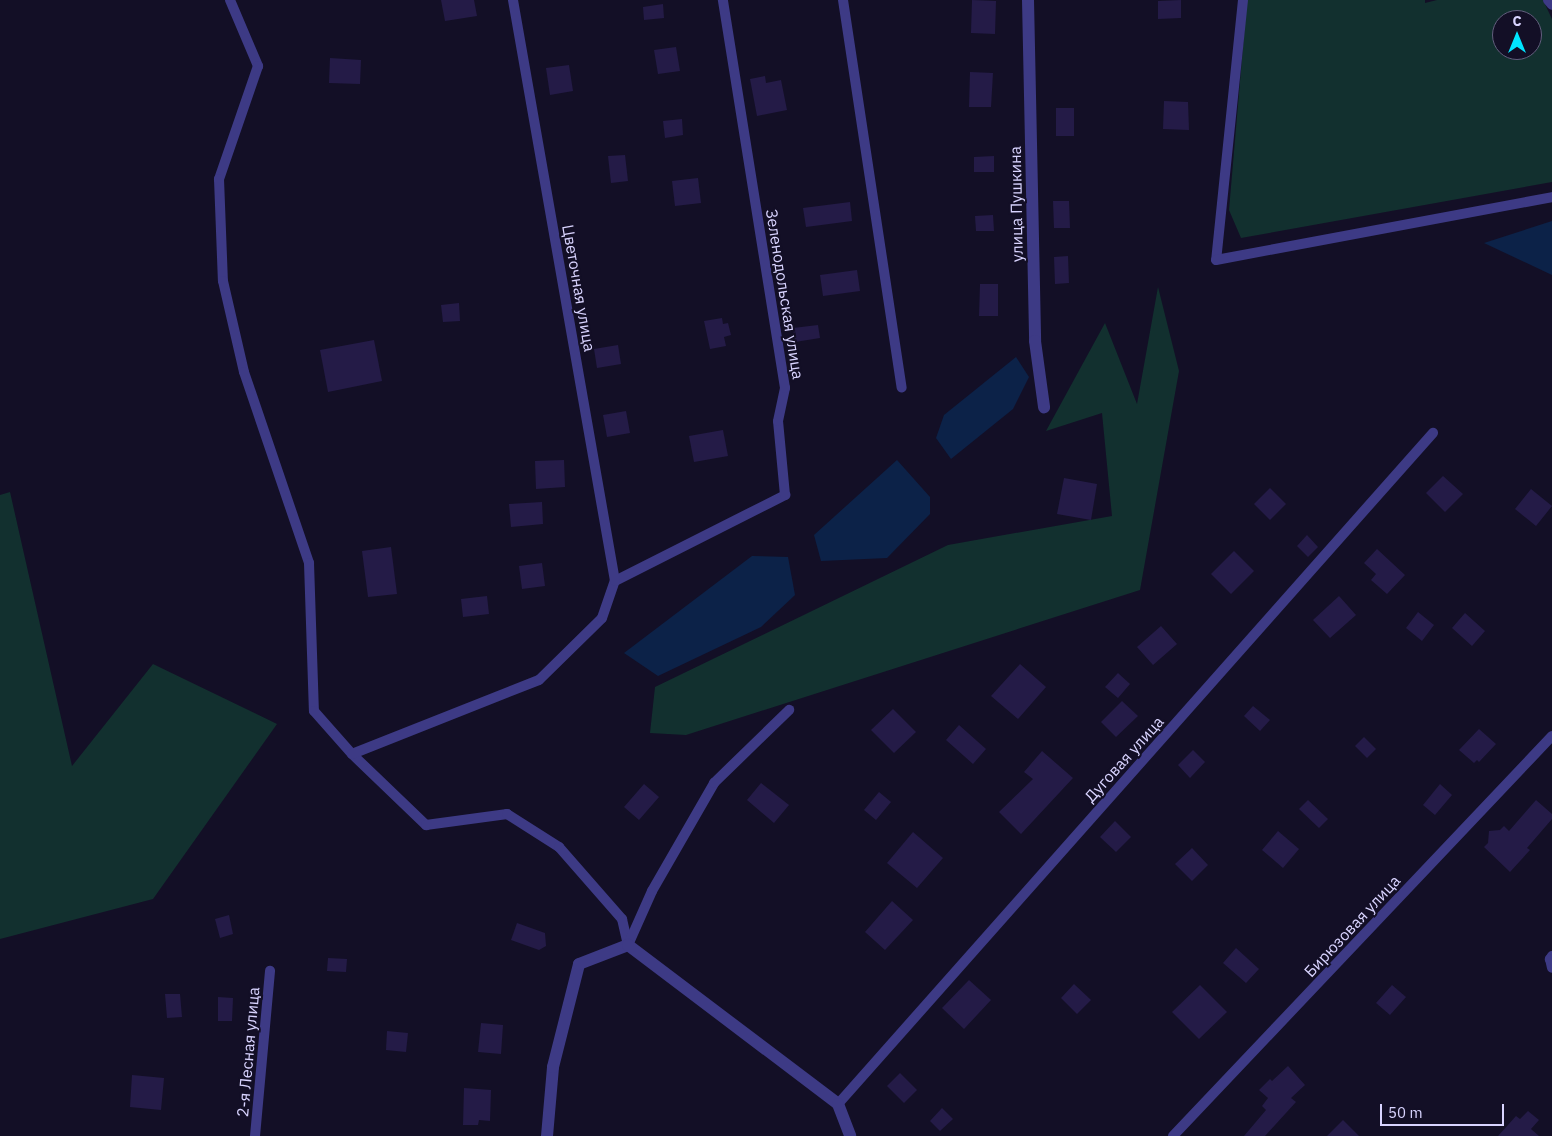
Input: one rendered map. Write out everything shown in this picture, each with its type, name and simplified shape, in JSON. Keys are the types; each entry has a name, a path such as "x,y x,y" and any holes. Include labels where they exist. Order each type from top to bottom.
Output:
{"street":[{"name":"улица Пушкина","path":"1028,0 1035,341 1044,407"},
{"path":"547,1136 553,1068 579,964 628,945 838,1104 850,1136"}],"lane":[{"path":"230,0 258,66 219,179 222,281 244,372 309,563 314,711 352,754 426,825 507,814 559,847 622,918 628,945"},
{"name":"Цветочная улица","path":"513,0 615,581"},
{"name":"Зеленодольская улица","path":"615,581 785,495 778,421 785,388 723,0"},
{"path":"843,0 902,388"},
{"path":"1243,0 1216,260 1552,197"},
{"path":"1548,0 1552,5"},
{"name":"Дуговая улица","path":"838,1104 1434,433"},
{"path":"352,754 539,680 602,618 615,581"},
{"path":"628,945 652,891 714,782 789,710"},
{"name":"Бирюзовая улица","path":"1173,1136 1552,736"},
{"path":"1552,956 1550,958 1552,968"},
{"name":"2-я Лесная улица","path":"255,1136 270,971"}],"green space":[{"path":"1247,0 1425,0 1425,3 1437,0 1543,0 1552,19 1552,182 1241,238 1229,210"},
{"path":"1158,287 1179,371 1140,590 686,735 650,733 655,687 948,545 1112,516 1102,413 1046,431 1105,323 1137,404"},
{"path":"10,492 72,766 153,664 277,724 153,899 0,939 0,495"}],"water":[{"path":"1552,221 1552,275 1484,243"},
{"path":"1016,357 1029,377 1013,409 951,459 936,438 944,415"},
{"path":"897,460 930,497 930,514 887,558 821,561 814,535"},
{"path":"752,556 788,557 795,595 761,627 658,676 624,653"}],"building":[{"path":"441,0 474,0 477,16 445,21"},
{"path":"972,0 996,1 995,34 971,33"},
{"path":"1181,0 1181,18 1158,19 1158,1"},
{"path":"663,4 664,18 644,20 643,7"},
{"path":"676,47 680,71 658,74 654,50"},
{"path":"330,58 361,60 360,84 329,83"},
{"path":"569,65 573,91 550,95 546,68"},
{"path":"970,72 993,73 991,107 969,107"},
{"path":"765,76 766,83 781,80 787,110 757,116 750,79"},
{"path":"1164,101 1188,102 1189,130 1163,129"},
{"path":"1056,108 1074,108 1074,136 1056,136"},
{"path":"682,119 683,135 665,138 663,121"},
{"path":"625,155 628,181 611,183 608,156"},
{"path":"994,156 994,172 974,172 974,157"},
{"path":"698,178 701,203 675,206 672,181"},
{"path":"1053,201 1069,201 1070,228 1054,228"},
{"path":"850,202 852,221 806,227 803,208"},
{"path":"993,215 994,231 976,231 975,216"},
{"path":"1068,256 1069,283 1055,284 1054,257"},
{"path":"857,270 860,291 823,296 820,275"},
{"path":"980,284 998,284 998,316 979,316"},
{"path":"459,303 460,321 443,322 441,305"},
{"path":"722,318 723,324 728,323 731,335 724,337 726,346 710,349 704,321"},
{"path":"818,325 820,338 795,342 793,328"},
{"path":"374,340 382,381 328,392 320,350"},
{"path":"618,345 621,364 597,368 594,349"},
{"path":"626,411 630,433 607,437 603,415"},
{"path":"723,430 728,456 694,462 689,436"},
{"path":"564,460 565,487 536,489 535,461"},
{"path":"1443,476 1463,494 1445,512 1426,493"},
{"path":"1064,478 1097,484 1091,520 1057,514"},
{"path":"1270,488 1286,504 1270,520 1254,504"},
{"path":"1531,489 1552,506 1536,526 1515,509"},
{"path":"542,502 543,524 511,527 509,504"},
{"path":"1307,535 1318,547 1308,557 1297,546"},
{"path":"391,547 397,594 368,597 362,551"},
{"path":"1377,549 1405,575 1387,594 1371,580 1376,574 1364,563"},
{"path":"1234,551 1254,571 1231,594 1211,574"},
{"path":"542,563 545,586 522,589 519,566"},
{"path":"487,596 489,614 463,617 461,599"},
{"path":"1339,596 1356,615 1330,638 1313,620"},
{"path":"1418,612 1434,625 1422,641 1406,628"},
{"path":"1465,613 1485,631 1472,646 1452,628"},
{"path":"1161,626 1177,644 1153,665 1137,647"},
{"path":"1020,664 1046,687 1018,719 991,696"},
{"path":"1118,673 1130,684 1118,698 1105,687"},
{"path":"1122,701 1138,716 1116,737 1101,722"},
{"path":"1253,706 1270,720 1260,731 1244,716"},
{"path":"893,709 916,732 894,753 871,730"},
{"path":"959,725 986,749 973,764 946,740"},
{"path":"1479,729 1496,744 1479,762 1477,760 1474,763 1459,750"},
{"path":"1364,737 1376,749 1367,758 1355,746"},
{"path":"1193,750 1205,762 1190,778 1178,765"},
{"path":"1042,751 1073,778 1021,834 999,812 1033,779 1024,772"},
{"path":"761,783 789,805 774,823 747,800"},
{"path":"644,784 659,797 639,820 624,807"},
{"path":"1440,784 1452,795 1435,815 1423,805"},
{"path":"879,792 891,802 876,820 864,810"},
{"path":"1308,800 1328,819 1319,828 1299,809"},
{"path":"1536,800 1552,814 1552,819 1527,848 1530,850 1510,872 1484,847 1488,843 1489,831 1500,830 1504,826 1509,831"},
{"path":"1115,821 1131,837 1116,852 1100,837"},
{"path":"1278,831 1299,849 1283,868 1262,850"},
{"path":"913,832 943,858 917,888 887,863"},
{"path":"1192,848 1208,865 1192,881 1175,864"},
{"path":"892,901 913,920 885,950 865,932"},
{"path":"229,915 233,934 220,938 215,919"},
{"path":"517,923 545,933 546,946 539,950 511,940"},
{"path":"1236,948 1259,969 1246,983 1223,963"},
{"path":"328,958 347,959 346,972 327,971"},
{"path":"969,980 991,1000 964,1029 942,1008"},
{"path":"1074,984 1091,1000 1077,1014 1061,998"},
{"path":"1200,985 1227,1012 1199,1039 1172,1012"},
{"path":"1392,985 1406,997 1390,1015 1376,1003"},
{"path":"165,994 180,994 182,1017 167,1018"},
{"path":"218,997 233,998 232,1021 218,1021"},
{"path":"481,1023 503,1025 501,1054 478,1052"},
{"path":"387,1031 408,1033 406,1052 386,1050"},
{"path":"1288,1066 1305,1085 1291,1098 1296,1102 1265,1136 1244,1136 1266,1110 1262,1106 1268,1098 1259,1090"},
{"path":"900,1073 917,1090 904,1103 887,1086"},
{"path":"132,1075 164,1078 161,1110 130,1107"},
{"path":"464,1088 491,1090 490,1121 479,1120 478,1125 463,1125"},
{"path":"942,1108 953,1119 940,1131 930,1121"},
{"path":"1528,1111 1539,1120 1531,1129 1539,1136 1498,1136 1516,1116 1520,1119"},
{"path":"1343,1120 1359,1136 1327,1136"}]}
